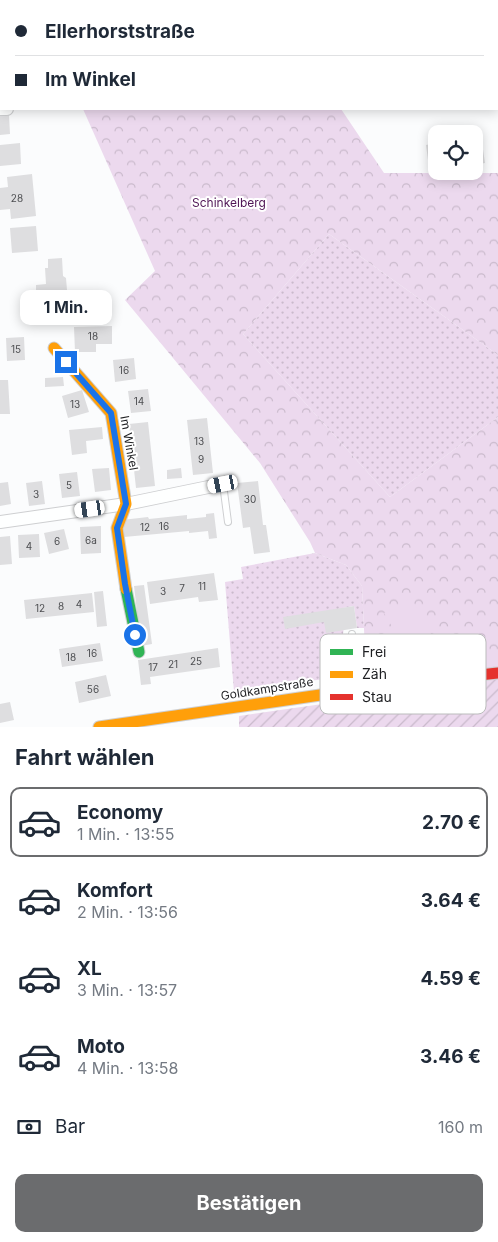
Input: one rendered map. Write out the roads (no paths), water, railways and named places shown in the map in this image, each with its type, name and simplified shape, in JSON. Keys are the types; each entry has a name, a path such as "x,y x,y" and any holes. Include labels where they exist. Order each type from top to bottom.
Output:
{"street":[{"name":"Im Winkel","path":"54,348 111,413 126,504"},
{"path":"0,522 126,504 223,484"},
{"path":"126,504 117,528 125,584 139,652"},
{"name":"Goldkampstraße","path":"99,727 320,695"}],"lane":[{"path":"223,484 228,522"}],"park label":[{"name":"Schinkelberg","path":"229,203"}]}
